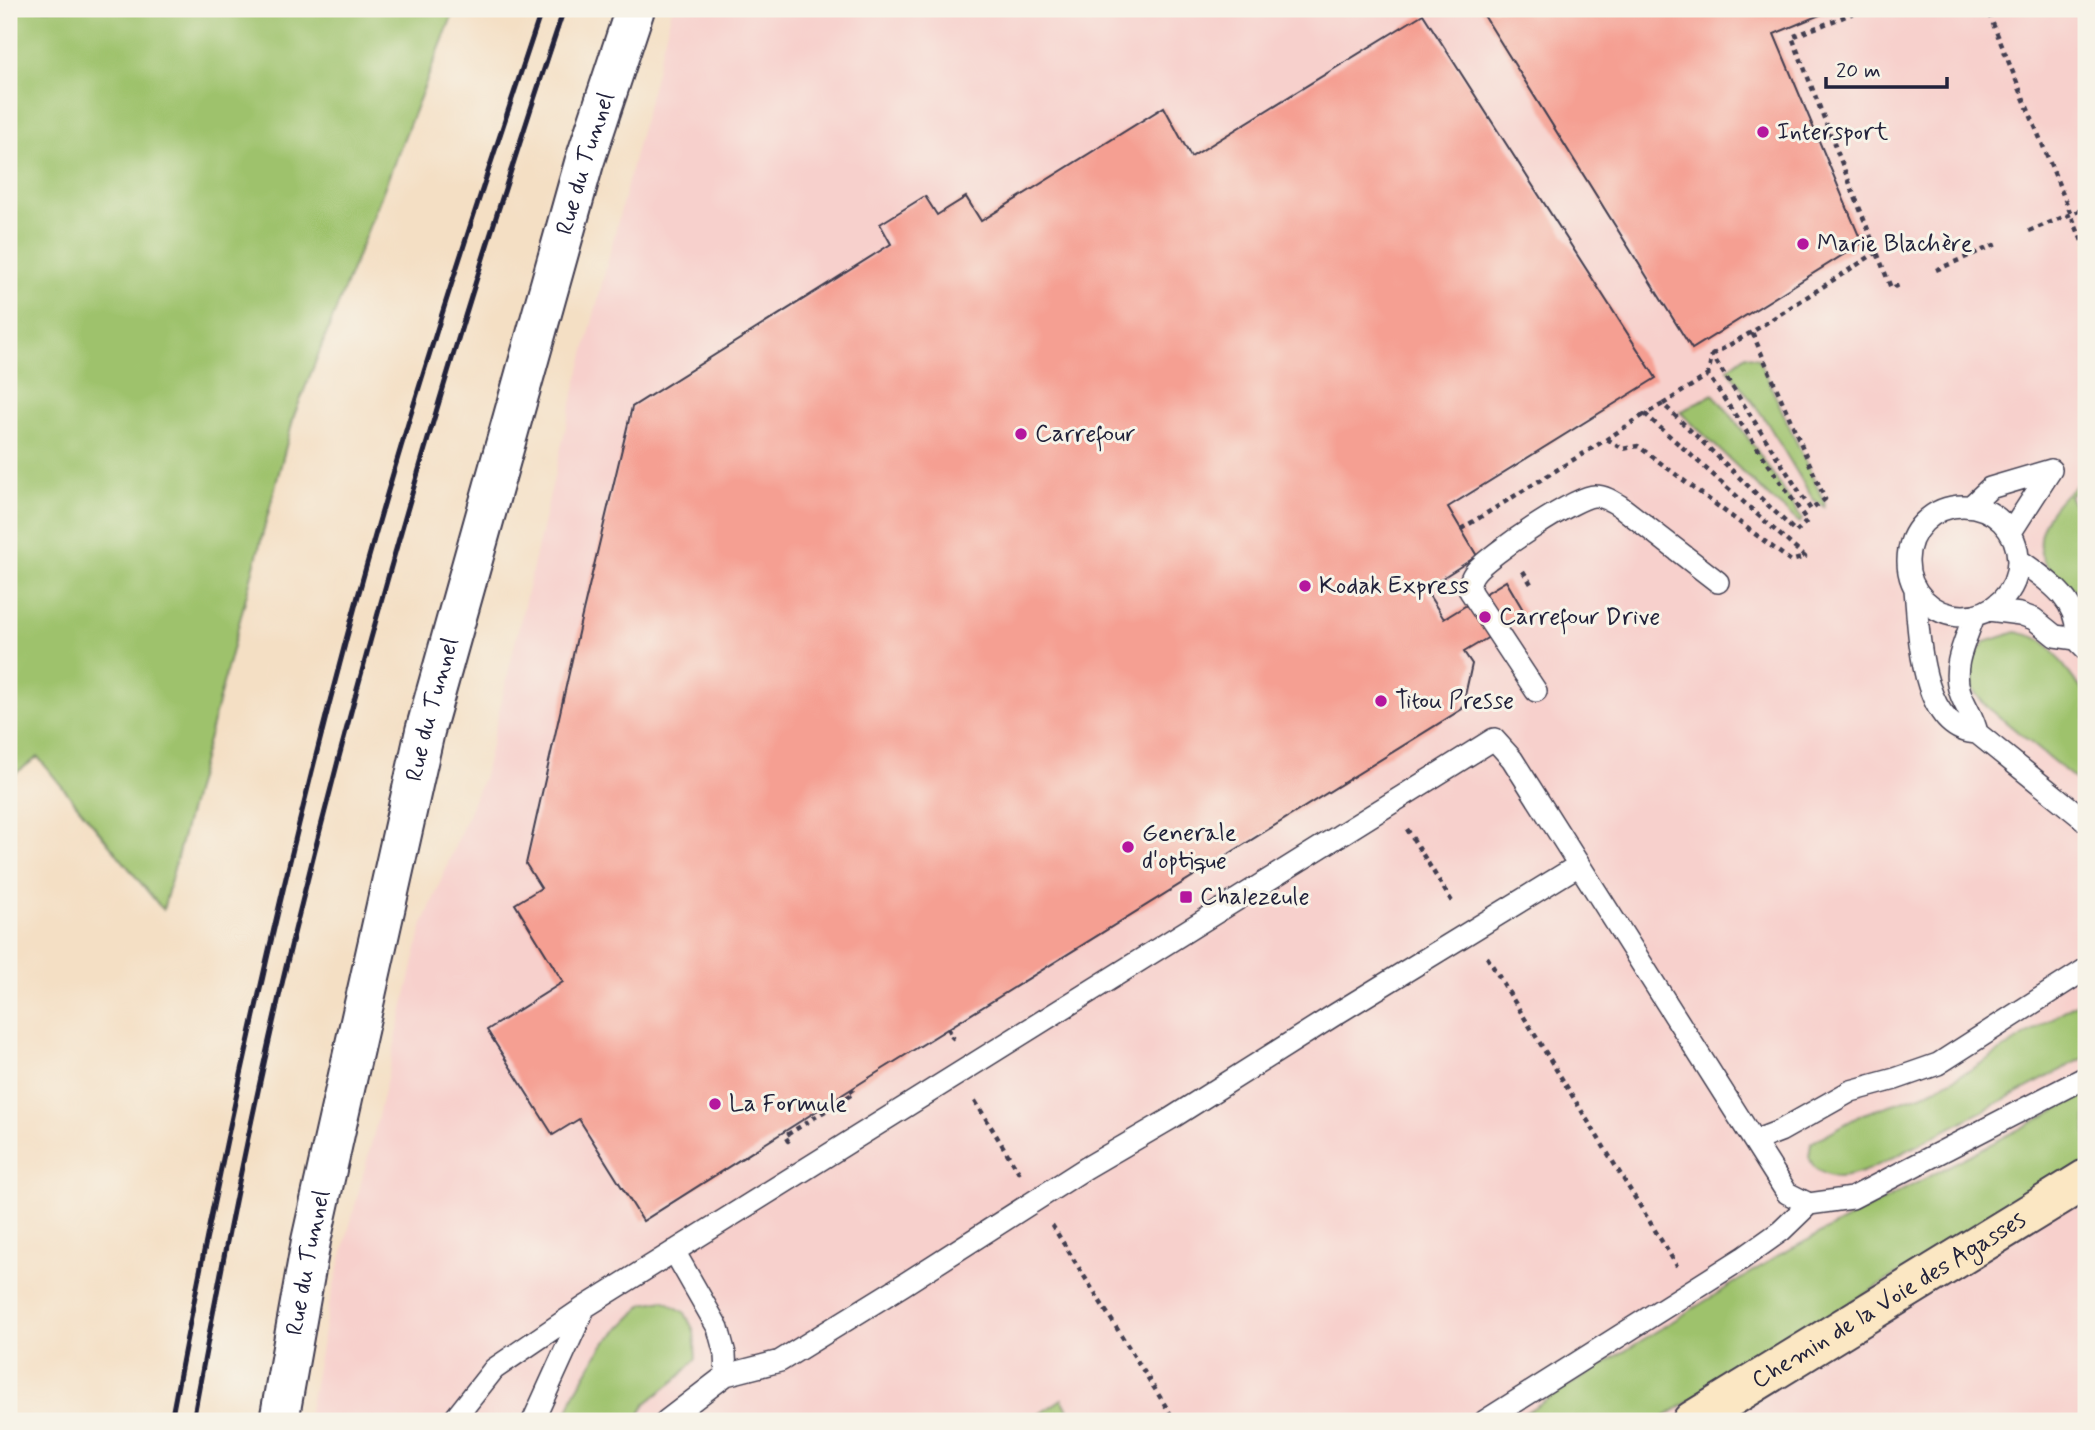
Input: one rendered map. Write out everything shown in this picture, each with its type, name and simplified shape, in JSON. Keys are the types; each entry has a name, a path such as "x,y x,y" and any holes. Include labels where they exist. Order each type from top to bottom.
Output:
{"street":[{"name":"Rue du Tunnel","path":"279,1421 311,1241 425,731 584,163 635,9"},
{"name":"Chemin de la Voie des Agasses","path":"1692,1421 2086,1179"}],"lane":[{"path":"1972,506 1990,488 2052,470 2011,532"},
{"path":"1535,691 1470,591 1470,579 1478,568 1522,536 1582,498 1595,496 1620,506 1718,582"},
{"path":"1977,733 1965,733 1955,727 1937,706 1931,692 1920,648 1915,589 1909,572 1908,554 1912,538 1922,523 1937,512 1954,506 1972,506 1988,510 2003,521 2017,545 2019,560 2018,574 2012,588 2003,600 1981,613 1959,655 1958,687 1964,704 1973,716 1977,733 2086,821"},
{"path":"1915,589 1927,603 1942,612 1958,616 1981,613 2020,614 2034,620 2055,636 2081,644 2071,607 2048,582 2019,560"},
{"path":"453,1421 494,1369 585,1307 1494,739 1512,759 1787,1193 1809,1204 1852,1198 2086,1077"},
{"path":"666,1421 726,1375 779,1361 1086,1168 1170,1119 1579,865"},
{"path":"1754,1141 1780,1131 1851,1091 1938,1063 2086,969"},
{"path":"1485,1421 1743,1258 1781,1231 1809,1204"},
{"path":"674,1251 718,1328 725,1354 726,1375"},
{"path":"533,1421 585,1307"}],"path":[{"path":"1864,9 1792,37 1891,288 1902,284"},
{"path":"1989,14 2086,251"},
{"path":"2029,231 2086,208"},
{"path":"1936,270 1999,243"},
{"path":"1663,404 1796,532 1807,521 1708,375 1712,355 1877,253"},
{"path":"1712,355 1811,510 1825,499 1752,332"},
{"path":"1461,529 1708,375"},
{"path":"1608,439 1623,449 1638,446 1791,561 1805,557 1645,414"},
{"path":"1391,803 1455,906"},
{"path":"1484,953 1692,1290"},
{"path":"947,1028 953,1037"},
{"path":"851,1089 854,1093 785,1136 788,1141 855,1099"},
{"path":"972,1097 1023,1177"},
{"path":"1051,1223 1175,1421"}],"shaded area":[{"path":"672,9 2086,9 2086,1421 307,1421 328,1309 375,1129 422,927 484,775 571,405"}],"green space":[{"path":"9,9 455,9 294,416 163,910 38,757 9,778"},
{"path":"1746,355 1758,358 1825,504 1824,507 1813,499 1765,419 1728,369"},
{"path":"1713,394 1760,455 1802,519 1800,523 1680,412"},
{"path":"2086,478 2086,486 2069,495 2086,537 2086,602 2046,564 2040,539 2043,527 2057,504"},
{"path":"2016,632 2043,641 2086,693 2086,788 1985,705 1972,689 1969,664 1985,642"},
{"path":"2086,997 2086,1057 1861,1172 1835,1177 1819,1171 1812,1163 1809,1157 1811,1143 1863,1114 1929,1092 1972,1069"},
{"path":"2086,1094 2086,1163 1657,1421 1512,1421 1781,1254"},
{"path":"664,1300 685,1313 694,1331 696,1359 677,1379 645,1404 637,1421 564,1421 576,1391 602,1346 644,1304"},
{"path":"1062,1399 1074,1421 1029,1421"}],"building":[{"path":"1480,9 1834,9 1774,34 1862,243 1692,349"},
{"path":"1423,14 1656,378 1448,507 1477,556 1425,589 1444,619 1506,581 1526,615 1464,652 1472,664 1462,709 643,1221 579,1119 553,1135 487,1030 563,982 515,904 541,888 526,864 632,407 891,244 880,224 925,196 937,215 966,197 981,221 1164,107 1191,157"}],"railway":[{"path":"171,1421 251,1029 296,834 346,640 464,244 542,9"},
{"path":"193,1421 264,1064 291,946 352,710 452,358 564,9"}],"place":[{"name":"Intersport","path":"1763,132"},
{"name":"Marie Blachère","path":"1803,244"},
{"name":"Carrefour","path":"1021,434"},
{"name":"Kodak Express","path":"1305,586"},
{"name":"Carrefour Drive","path":"1485,617"},
{"name":"Titou Presse","path":"1381,701"},
{"name":"Generale d'optique","path":"1128,847"},
{"name":"Chalezeule","path":"1186,897"},
{"name":"La Formule","path":"715,1104"}]}
